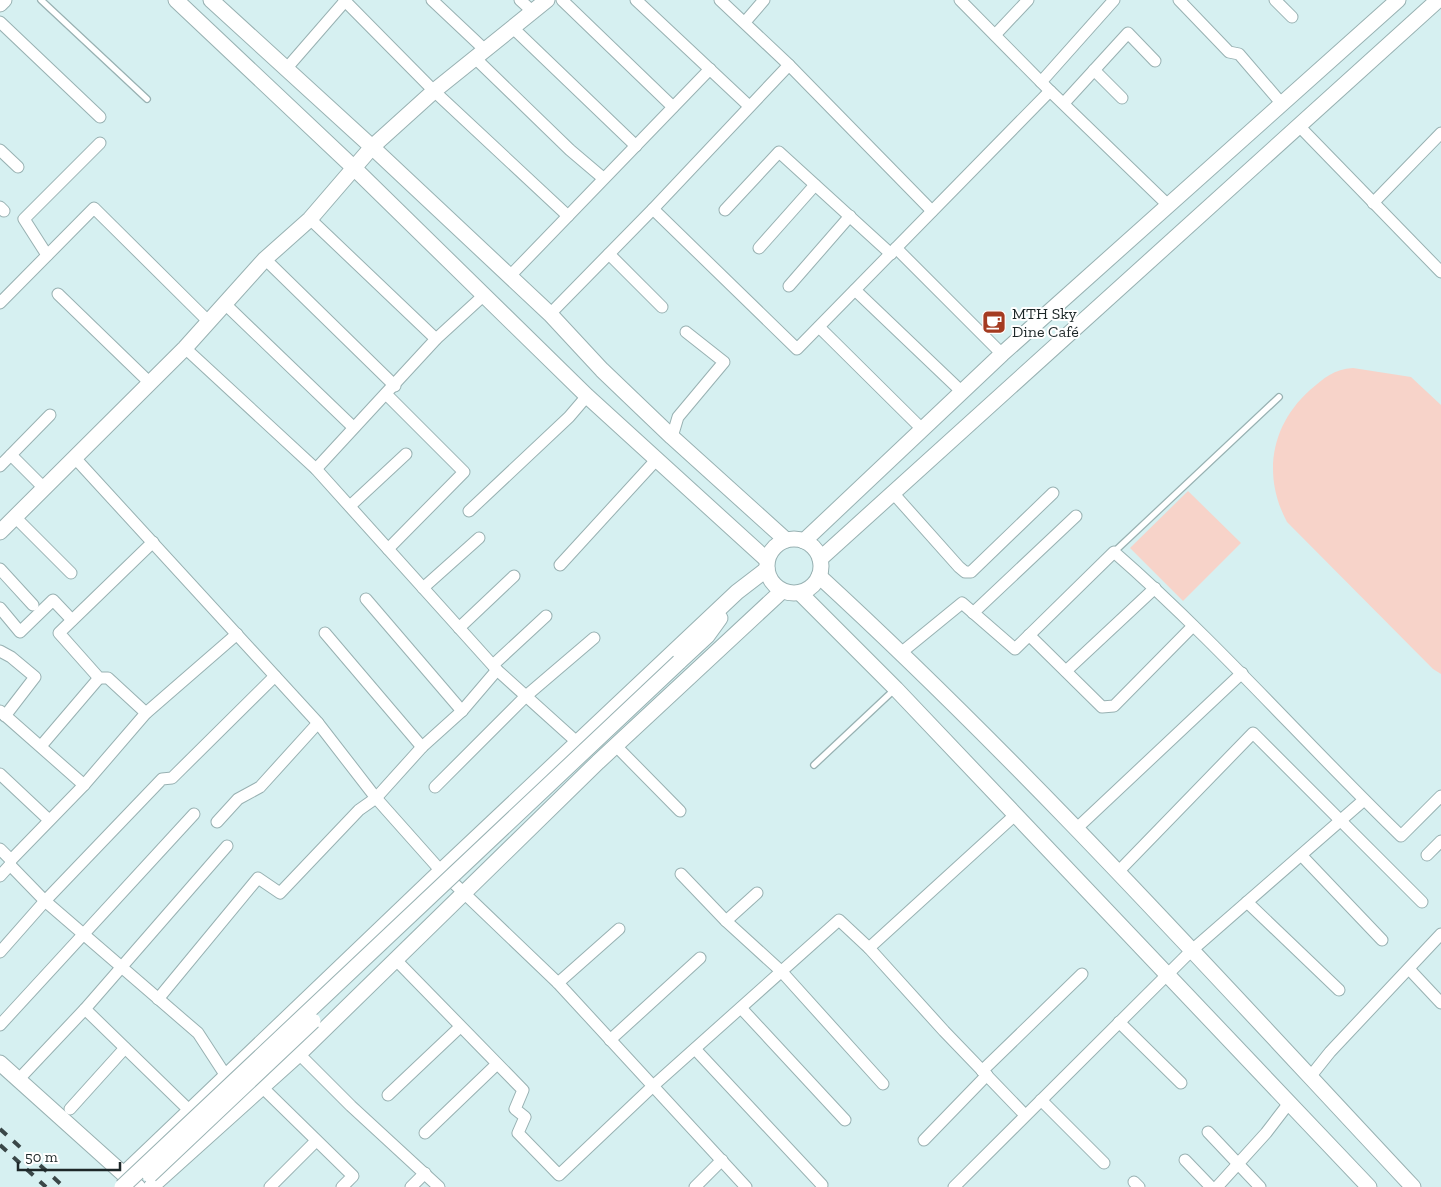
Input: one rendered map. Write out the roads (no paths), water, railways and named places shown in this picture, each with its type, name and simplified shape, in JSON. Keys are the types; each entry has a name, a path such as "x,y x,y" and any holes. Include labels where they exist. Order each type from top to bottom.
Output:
{"street":[{"path":"0,4 4,0"},
{"path":"176,0 353,167 587,396 767,564"},
{"path":"211,0 372,147 550,314 602,370 672,437 786,540 804,541 811,545 820,559 819,576 808,589 800,592 782,591 769,578 767,564 771,551 786,540"},
{"path":"286,68 345,0 434,91 568,216"},
{"path":"432,0 570,150 603,178"},
{"path":"520,0 532,12"},
{"path":"0,532 186,348 224,303 265,260 310,219 372,147 479,53 547,0"},
{"path":"562,0 673,107"},
{"path":"636,0 749,106"},
{"path":"720,0 789,65 932,211"},
{"path":"745,22 764,0"},
{"path":"960,0 1050,91 1169,206"},
{"path":"996,35 1028,0"},
{"path":"1041,82 1114,0"},
{"path":"1179,0 1229,52 1239,54 1282,104"},
{"path":"1275,0 1292,17"},
{"path":"804,541 1002,354 1398,0"},
{"path":"820,559 1438,0"},
{"path":"0,22 100,117"},
{"path":"513,28 636,146"},
{"path":"1064,103 1128,33 1155,61"},
{"path":"550,314 653,209 789,65"},
{"path":"509,276 710,69"},
{"path":"1094,70 1122,98"},
{"path":"653,209 797,349 1050,91"},
{"path":"1299,126 1441,272"},
{"path":"1373,203 1441,133"},
{"path":"47,256 24,219 100,143"},
{"path":"0,150 18,167"},
{"path":"725,210 779,152 850,216 893,251 1002,354"},
{"path":"759,248 815,185"},
{"path":"0,303 94,208 209,322"},
{"path":"789,286 850,216"},
{"path":"310,219 436,339"},
{"path":"609,254 662,307"},
{"path":"265,260 395,386"},
{"path":"855,290 962,392"},
{"path":"58,294 150,383"},
{"path":"316,469 353,427 395,386 436,339 483,296"},
{"path":"224,303 353,427"},
{"path":"819,327 922,429"},
{"path":"672,437 678,417 724,362 686,332"},
{"path":"186,348 316,469 495,668 578,743"},
{"path":"386,394 464,472 388,549"},
{"path":"469,511 569,417 587,396"},
{"path":"0,466 50,415"},
{"path":"350,506 406,454"},
{"path":"11,455 44,488"},
{"path":"75,458 318,723 376,798 441,871 558,984 746,1187"},
{"path":"560,565 657,460"},
{"path":"894,493 964,572 970,572 1053,493"},
{"path":"973,613 1076,516"},
{"path":"15,517 71,573"},
{"path":"423,588 479,538"},
{"path":"146,713 108,678 99,678 59,633 153,542"},
{"path":"902,652 962,604 1015,649 1114,552 1155,588 1242,673 1401,836 1441,796"},
{"path":"123,1181 189,1110 767,564"},
{"path":"0,569 33,605"},
{"path":"460,628 514,576"},
{"path":"819,576 902,652 1076,829 1414,1187"},
{"path":"1066,671 1155,588"},
{"path":"151,1187 299,1054 616,746 782,591"},
{"path":"101,592 110,600"},
{"path":"0,1063 123,1181 137,1187 199,1130 679,668 707,636 737,592"},
{"path":"800,592 896,689 1369,1187"},
{"path":"366,599 462,711"},
{"path":"0,608 20,632 53,600 72,620"},
{"path":"123,1181 679,668 715,641 757,614"},
{"path":"158,999 258,878 280,894 359,810 376,798 422,747 462,711 495,668 546,616"},
{"path":"1029,635 1102,707 1114,706 1193,626"},
{"path":"0,876 10,862 84,785 146,713 237,634"},
{"path":"325,634 422,747"},
{"path":"435,787 526,696 594,638"},
{"path":"0,651 11,657 35,677 2,713 84,785"},
{"path":"1076,829 1242,673"},
{"path":"0,952 45,901 162,778 172,778 275,676"},
{"path":"41,746 99,678"},
{"path":"217,822 238,799 260,786 318,723"},
{"path":"1117,872 1253,733 1422,902"},
{"path":"616,746 680,811"},
{"path":"0,774 49,820"},
{"path":"954,1187 1191,951 1364,800"},
{"path":"0,1025 194,814"},
{"path":"869,948 1016,815"},
{"path":"1427,855 1441,841"},
{"path":"19,1080 85,1009 227,846"},
{"path":"0,849 45,901 198,1033 226,1076"},
{"path":"1302,856 1382,940"},
{"path":"681,874 726,921 782,972 883,1084"},
{"path":"726,921 757,893"},
{"path":"1247,902 1339,990"},
{"path":"396,960 523,1090 515,1109 525,1117 518,1133 559,1175 653,1086 839,920 869,948 944,1032 1025,1115"},
{"path":"558,984 619,929"},
{"path":"1310,1077 1330,1052 1410,970 1441,934"},
{"path":"610,1040 700,958"},
{"path":"1410,970 1441,1003"},
{"path":"924,1140 984,1073 1082,974"},
{"path":"741,1008 845,1120"},
{"path":"85,1009 189,1110"},
{"path":"1119,1022 1181,1084"},
{"path":"388,1095 460,1027"},
{"path":"70,1109 125,1048"},
{"path":"695,1049 822,1185"},
{"path":"299,1054 351,1106 439,1187"},
{"path":"425,1134 498,1064"},
{"path":"262,1087 353,1176 342,1187"},
{"path":"1040,1100 1104,1163"},
{"path":"1217,1187 1266,1133 1289,1103"},
{"path":"1208,1132 1260,1187"},
{"path":"270,1187 316,1141"},
{"path":"695,1187 722,1160"},
{"path":"1185,1160 1211,1187"},
{"path":"411,1187 425,1173"}],"lane":[{"path":"42,0 147,99"},
{"path":"1114,552 1279,397"},
{"path":"814,765 896,689"}],"railway":[{"path":"0,1129 64,1187"},
{"path":"0,1145 46,1187"}],"place":[{"name":"MTH Sky Dine Café","path":"994,322"}]}
